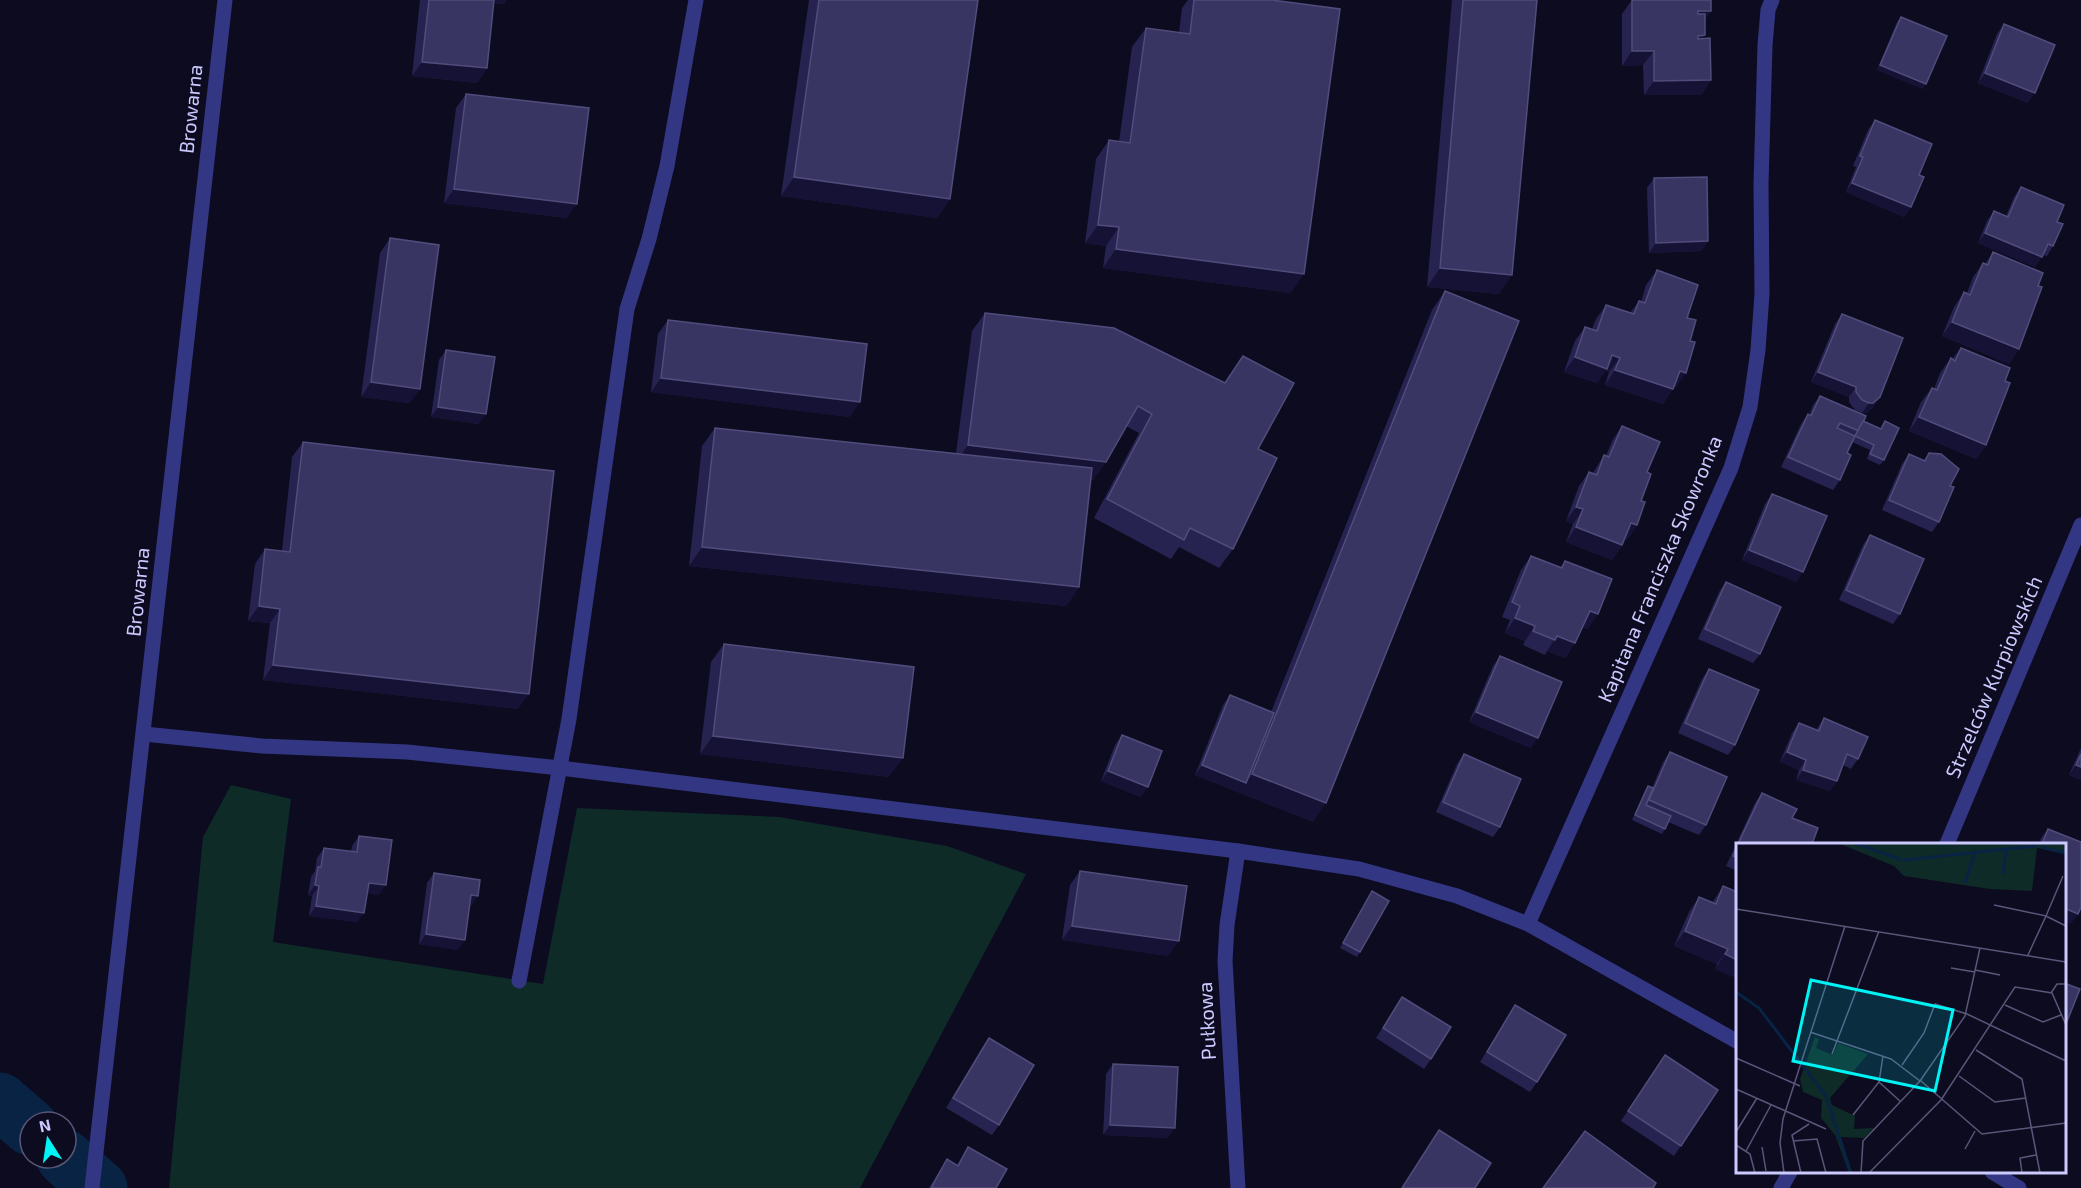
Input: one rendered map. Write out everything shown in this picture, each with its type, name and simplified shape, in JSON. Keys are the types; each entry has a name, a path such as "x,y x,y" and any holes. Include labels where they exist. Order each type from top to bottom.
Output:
{"street":[{"name":"Browarna","path":"92,1188 225,0"},
{"path":"519,981 560,768 627,309 649,239 667,166 696,0"},
{"name":"Kapitana Franciszka Skowronka","path":"1528,924 1731,468 1750,407 1758,350 1762,294 1761,184 1765,45 1768,10 1772,0"},
{"name":"Strzelców Kurpiowskich","path":"1947,843 2081,525"},
{"path":"144,734 262,746 407,752 560,768 1238,851 1359,869 1469,900 1528,924 1736,1041"},
{"name":"Pułkowa","path":"1238,851 1227,925 1225,961 1238,1188"},
{"path":"1781,1188 1789,1173"},
{"path":"1994,1173 2019,1188"}],"green space":[{"path":"231,785 291,799 273,942 543,984 577,808 779,817 947,846 1026,874 860,1188 169,1188 203,837"}],"building":[{"path":"429,0 494,0 487,68 422,62"},
{"path":"819,0 978,0 950,199 794,177"},
{"path":"1194,0 1272,0 1340,9 1304,274 1116,249 1119,227 1098,225 1109,140 1130,143 1146,28 1190,34"},
{"path":"1463,0 1537,0 1512,275 1440,268"},
{"path":"1632,0 1711,0 1711,11 1698,11 1698,14 1705,14 1705,35 1698,36 1698,39 1710,38 1711,80 1654,81 1654,51 1632,51"},
{"path":"1901,17 1947,36 1926,84 1880,65"},
{"path":"2004,24 2055,45 2035,93 1985,73"},
{"path":"466,94 589,108 577,204 454,189"},
{"path":"1875,120 1932,144 1919,175 1924,177 1911,207 1852,183"},
{"path":"1707,177 1708,241 1656,243 1654,178"},
{"path":"2021,187 2064,205 2057,222 2063,224 2053,246 2048,244 2042,257 1985,233 1994,211 2008,217"},
{"path":"390,238 439,245 420,389 371,382"},
{"path":"1993,252 2043,273 2038,286 2042,287 2019,349 1952,322 1964,292 1970,295 1983,263 1988,265"},
{"path":"1657,270 1698,285 1687,318 1696,320 1690,341 1695,342 1686,373 1680,371 1673,389 1615,370 1620,358 1612,355 1607,369 1575,357 1585,327 1597,331 1606,305 1634,314 1639,301 1645,303"},
{"path":"1445,291 1519,321 1326,803 1252,774"},
{"path":"985,313 1114,328 1225,383 1243,356 1294,383 1258,449 1277,458 1233,549 1190,528 1184,540 1107,499 1152,414 1138,406 1106,462 968,445"},
{"path":"1842,314 1903,338 1880,397 1873,403 1862,400 1856,392 1856,387 1818,372"},
{"path":"668,320 867,344 860,402 661,378"},
{"path":"1961,348 2010,368 2005,381 2010,383 1986,445 1919,417 1932,388 1937,390 1951,358 1955,361"},
{"path":"446,350 495,357 486,414 438,407"},
{"path":"1820,396 1866,416 1859,431 1840,423 1837,428 1855,436 1847,453 1851,455 1840,480 1788,457 1808,414 1811,416"},
{"path":"1863,421 1881,429 1885,421 1899,428 1884,460 1870,454 1874,445 1855,436"},
{"path":"1622,426 1660,442 1647,472 1651,474 1641,501 1645,502 1637,525 1631,523 1622,545 1576,527 1583,509 1576,507 1589,472 1597,475 1604,455 1609,457"},
{"path":"715,428 1092,468 1079,587 702,547"},
{"path":"303,442 554,471 529,694 273,665 280,609 259,606 265,549 290,552"},
{"path":"1929,453 1941,454 1959,469 1950,486 1954,487 1939,522 1889,500 1909,454 1925,461"},
{"path":"1772,494 1827,516 1803,572 1749,550"},
{"path":"1870,535 1924,559 1900,614 1846,590"},
{"path":"1531,556 1562,568 1565,561 1612,579 1598,614 1590,611 1575,643 1557,636 1555,640 1533,631 1535,626 1515,618 1520,606 1512,602"},
{"path":"1726,582 1781,607 1760,654 1705,629"},
{"path":"724,644 914,667 903,758 713,736"},
{"path":"1500,656 1562,682 1538,738 1476,712"},
{"path":"1709,669 1759,690 1735,745 1685,723"},
{"path":"1230,695 1274,713 1246,783 1202,765"},
{"path":"1824,718 1868,737 1858,759 1847,754 1837,781 1803,770 1806,760 1787,752 1799,723 1819,731"},
{"path":"1122,735 1162,751 1148,787 1108,771"},
{"path":"1670,752 1727,777 1706,825 1649,800"},
{"path":"1464,754 1521,779 1500,827 1443,802"},
{"path":"2081,754 2081,767 2076,765"},
{"path":"1648,786 1653,788 1646,805 1671,816 1665,829 1635,815"},
{"path":"1762,793 1797,809 1792,818 1818,828 1812,843 1738,843"},
{"path":"2048,829 2081,842 2081,907 2078,914 2066,909 2066,843 2042,843"},
{"path":"359,836 392,840 386,885 369,883 364,913 316,906 319,886 315,885 324,848 357,852"},
{"path":"1080,871 1187,886 1179,941 1072,926"},
{"path":"434,873 480,880 478,896 471,895 465,940 426,934"},
{"path":"1723,886 1736,892 1736,960 1725,954 1728,949 1685,931 1699,897 1716,904"},
{"path":"1372,891 1389,901 1360,952 1343,943"},
{"path":"2066,984 2080,989 2066,1024"},
{"path":"1402,997 1451,1027 1431,1059 1383,1028"},
{"path":"1515,1005 1566,1035 1537,1082 1487,1052"},
{"path":"989,1038 1034,1065 999,1125 953,1098"},
{"path":"1665,1055 1718,1090 1681,1146 1628,1111"},
{"path":"1113,1064 1178,1067 1175,1128 1110,1125"},
{"path":"1439,1130 1491,1163 1475,1188 1402,1188"},
{"path":"1585,1131 1656,1183 1653,1188 1543,1188"},
{"path":"968,1147 1007,1169 996,1188 931,1188 947,1159 958,1166"}],"waterway":[{"path":"0,1101 18,1117"},
{"path":"78,1169 99,1188"}]}
